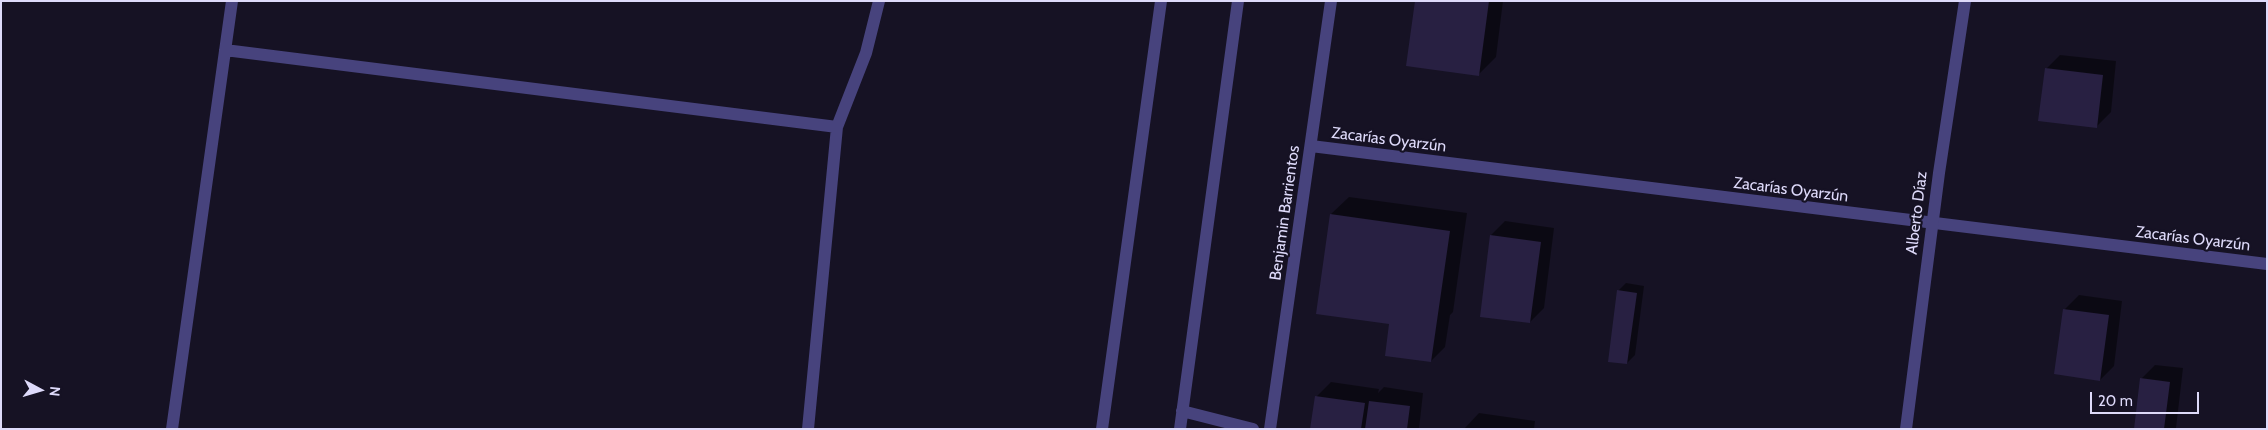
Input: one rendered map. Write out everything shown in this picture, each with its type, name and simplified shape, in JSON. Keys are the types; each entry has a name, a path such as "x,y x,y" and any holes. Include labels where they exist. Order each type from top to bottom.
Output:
{"street":[{"path":"172,429 232,1"},
{"path":"808,429 837,127 866,53 880,1"},
{"path":"1102,429 1161,1"},
{"path":"1180,429 1238,1"},
{"name":"Benjamin Barrientos","path":"1270,429 1331,1"},
{"name":"Alberto Díaz","path":"1906,429 1932,224 1966,1"},
{"path":"225,50 837,127"},
{"name":"Zacarías Oyarzún","path":"1311,146 2267,264"},
{"path":"1182,410 1253,429"}],"building":[{"path":"1415,1 1489,1 1479,76 1406,66"},
{"path":"2045,68 2103,75 2097,128 2038,121"},
{"path":"1330,214 1450,231 1431,362 1385,356 1389,324 1316,314"},
{"path":"1490,235 1541,242 1530,323 1480,317"},
{"path":"1617,290 1637,293 1627,364 1608,362"},
{"path":"2063,309 2109,315 2100,381 2054,374"},
{"path":"2140,378 2170,382 2164,429 2134,429"},
{"path":"1315,396 1365,403 1361,429 1310,429"},
{"path":"1369,401 1410,406 1407,429 1365,429"}]}
